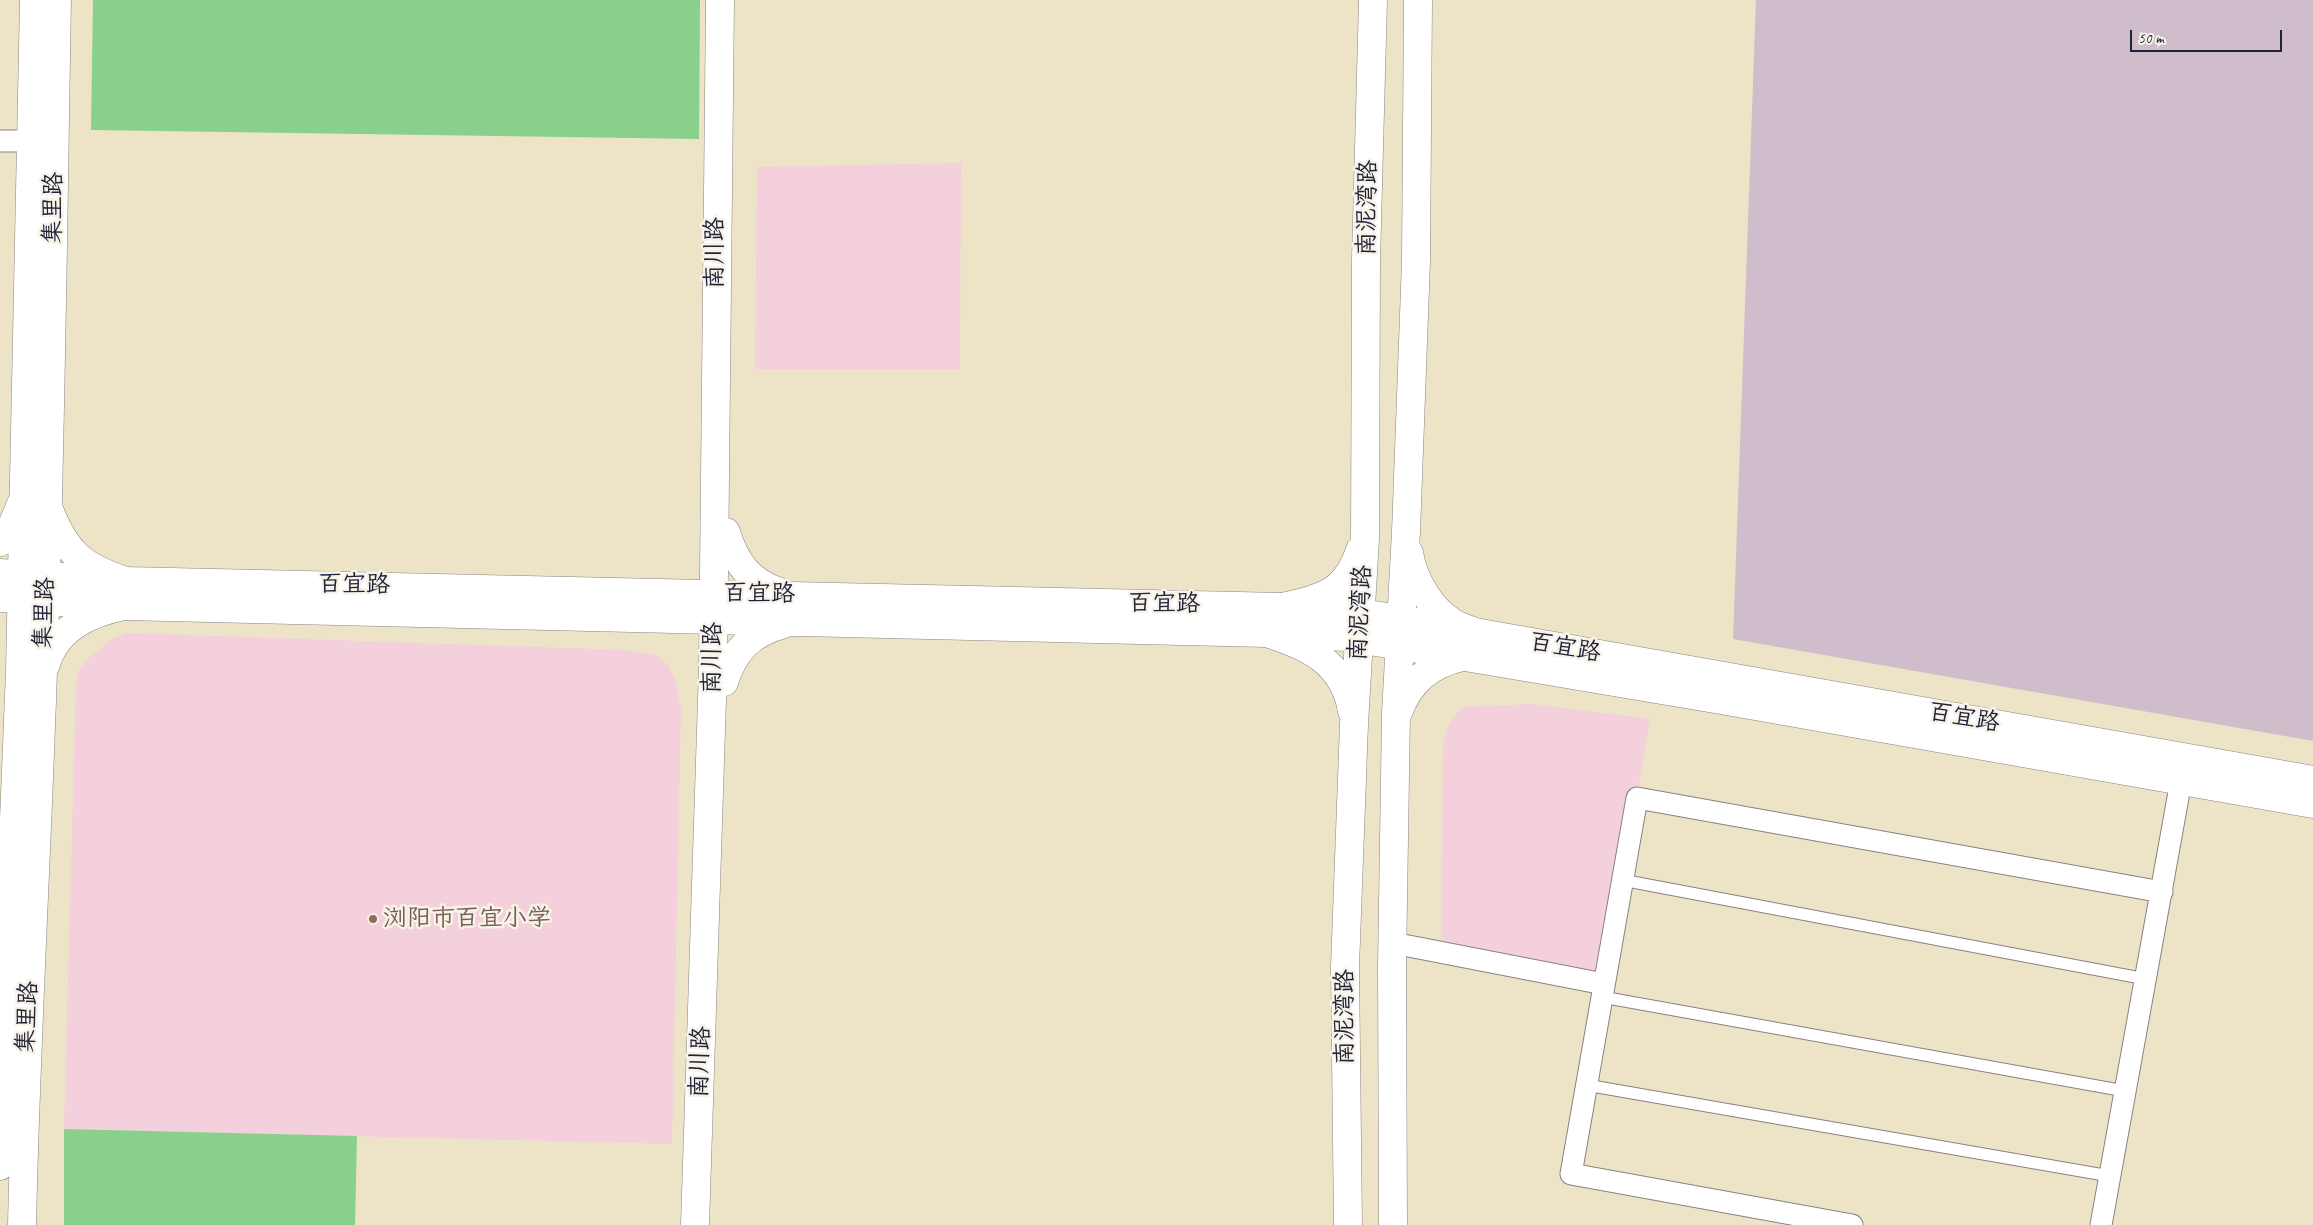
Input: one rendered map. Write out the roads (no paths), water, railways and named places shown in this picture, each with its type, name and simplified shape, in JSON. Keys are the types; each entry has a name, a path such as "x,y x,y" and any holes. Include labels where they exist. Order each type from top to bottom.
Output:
{"street":[{"name":"集里路","path":"0,1166 23,587 34,0"},
{"name":"集里路","path":"22,1225 25,1070 43,673 23,587 48,508 57,0"},
{"name":"南川路","path":"708,1225 720,593 720,0"},
{"name":"南川路","path":"720,536 733,0"},
{"name":"南泥湾路","path":"1348,1225 1345,966 1354,724 1365,531 1366,260 1373,0"},
{"name":"南泥湾路","path":"1393,1225 1393,943 1396,719 1406,532 1416,261 1418,0"},
{"path":"0,141 31,141"},
{"path":"0,542 11,528 19,512 24,490"},
{"path":"43,673 48,656 58,638 73,625 107,610 125,594 89,567 64,542 48,508"},
{"path":"1282,606 1320,598 1341,585 1351,570 1359,552 1365,531"},
{"path":"1406,532 1410,560 1427,596 1453,622 1478,633"},
{"path":"660,591 674,587 694,576 709,556 720,536 745,572 758,583 788,594"},
{"name":"百宜路","path":"23,587 125,594 658,618 1266,633 1360,626 1401,619 2313,780"},
{"name":"百宜路","path":"125,594 660,591 1282,606 1360,626 1399,646 1722,700 2313,804"},
{"path":"658,618 684,628 694,636 718,680 738,650 750,640 779,626 795,622"},
{"path":"1266,633 1302,645 1326,660 1344,686 1351,704 1354,724"},
{"path":"0,636 12,662 19,688"},
{"path":"1396,719 1410,688 1421,675 1447,660 1462,658"},
{"name":"南川路","path":"695,1225 718,680"},
{"path":"2101,1225 2181,781"},
{"path":"1852,1225 1571,1174 1637,798 2162,892"},
{"path":"1393,943 1603,990"}],"lane":[{"path":"1622,880 2146,979"},
{"path":"1603,990 2125,1091"},
{"path":"1586,1085 2110,1176"}],"place":[{"name":"浏阳市百宜小学","path":"373,919"}]}
